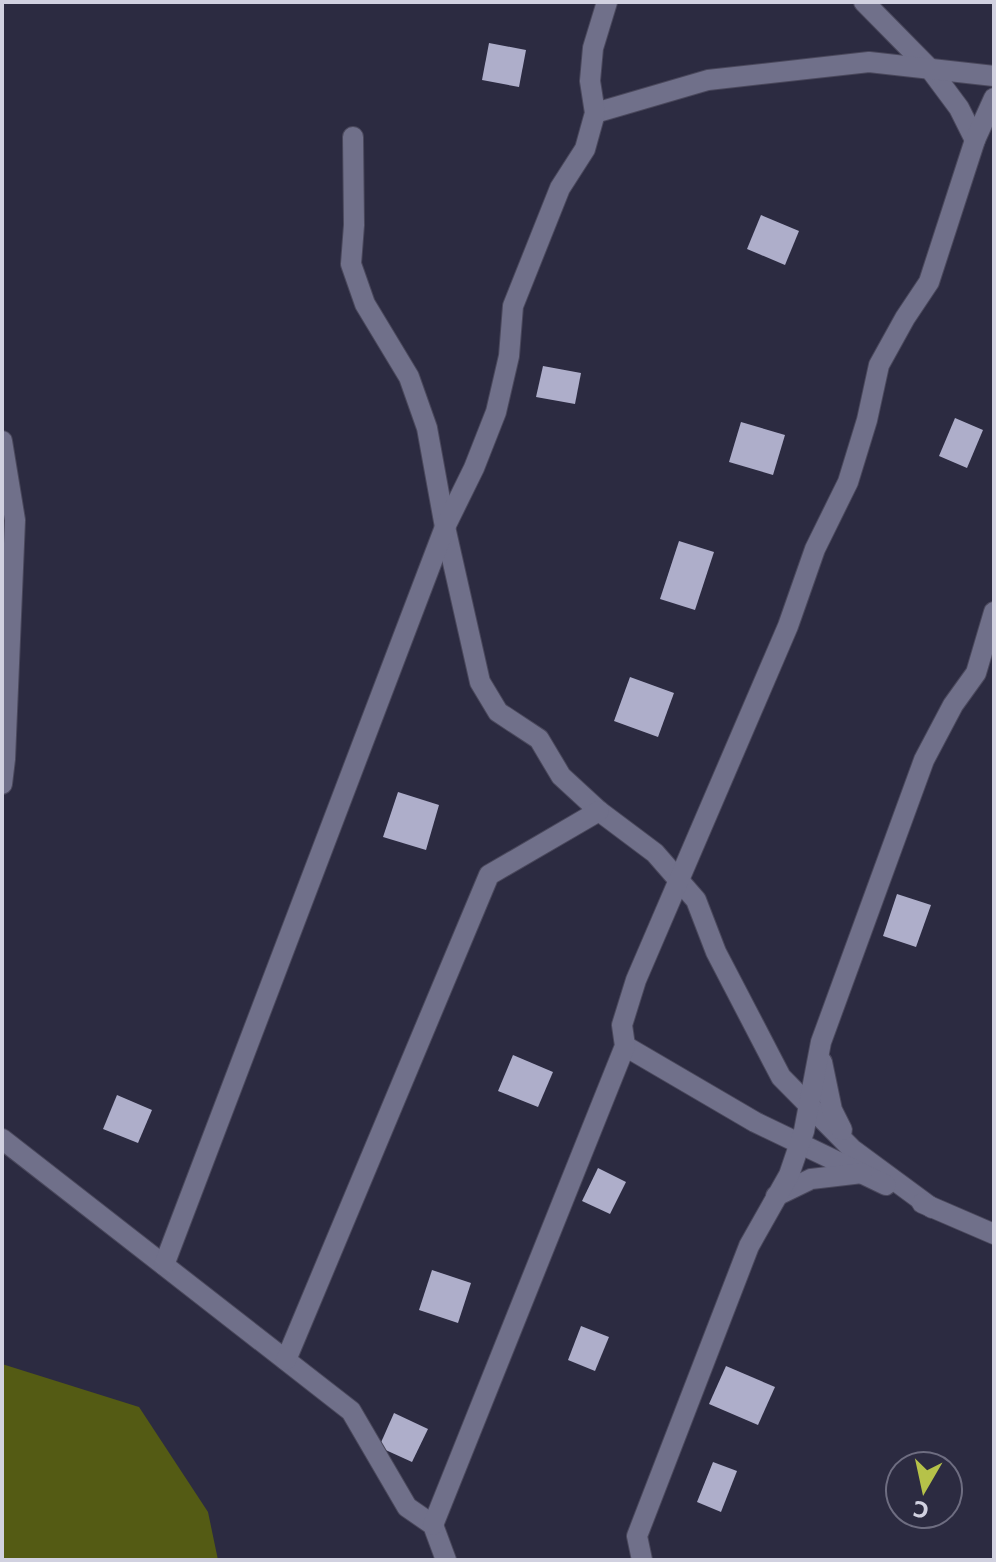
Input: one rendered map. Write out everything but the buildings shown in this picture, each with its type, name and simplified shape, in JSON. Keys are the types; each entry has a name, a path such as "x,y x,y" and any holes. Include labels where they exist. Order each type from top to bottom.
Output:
{"street":[{"path":"164,1265 445,527 474,468 496,412 509,356 513,306 560,188 585,149 595,113 590,81 593,48 607,2"},
{"path":"860,3 930,69 959,108 975,140"},
{"path":"595,113 708,80 869,62 994,76"},
{"path":"433,1525 625,1046 622,1025 636,980 788,626 815,549 848,482 867,420 879,365 929,282 975,140 994,98"},
{"path":"353,137 351,264 365,304 409,377 427,428 445,527 480,682 498,712 539,739 561,776 599,811 655,853 696,900 716,952 781,1077 852,1149 932,1208"},
{"path":"2,441 15,520 2,784"},
{"path":"642,1560 637,1536 749,1246 789,1175 801,1144 821,1042 924,760 953,705 976,673 994,612"},
{"path":"286,1360 489,875 599,811"},
{"path":"821,1042 823,1074 832,1110 852,1149"},
{"path":"625,1046 755,1122 932,1208 994,1234"},
{"path":"2,1139 351,1411 407,1507 433,1525 446,1560"},
{"path":"776,1196 811,1179 862,1173"}],"green space":[{"path":"2,1364 139,1407 208,1512 218,1560 2,1560"}]}
